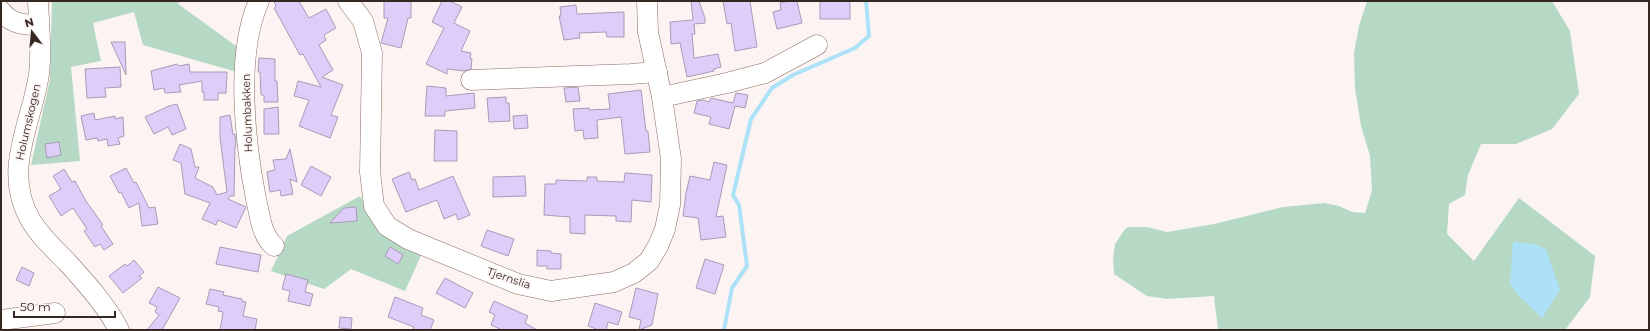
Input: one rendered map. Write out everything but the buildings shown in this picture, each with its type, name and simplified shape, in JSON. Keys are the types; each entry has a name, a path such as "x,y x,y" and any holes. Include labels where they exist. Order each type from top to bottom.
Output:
{"street":[{"name":"Holumskogen","path":"38,1 40,55 38,79 10,161 23,205 30,220 43,237 77,273 100,301 119,330"},
{"name":"Holumbakken","path":"259,1 248,40 246,69 246,125 251,174 261,221 266,236 274,246"},
{"name":"Tjernslia","path":"348,1 363,21 372,53 370,172 374,206 387,226 408,239 518,284 551,291 614,282 634,273 649,261 658,246 665,229 670,205 671,159 662,97 648,32 647,1"},
{"path":"1,11 6,17 18,23 39,25"},
{"path":"662,97 727,84 765,73 817,45"},
{"path":"471,80 656,72"},
{"path":"1,320 55,313"}],"green space":[{"path":"52,1 187,1 177,3 240,49 240,73 143,45 134,12 93,23 101,61 71,67 80,161 31,165 50,79"},
{"path":"1367,1 1552,1 1570,31 1579,94 1552,129 1516,144 1481,144 1468,175 1465,195 1449,204 1447,234 1474,261 1519,198 1595,256 1590,297 1565,330 1218,330 1214,296 1168,299 1147,296 1114,274 1113,260 1115,244 1128,227 1147,227 1167,232 1214,224 1283,207 1324,203 1339,206 1352,212 1365,213 1372,191 1370,156 1361,126 1355,88 1354,53 1359,26"},
{"path":"360,196 382,235 423,251 405,291 351,269 324,289 271,271 287,236"}],"water":[{"path":"1513,242 1534,244 1546,249 1560,290 1542,318 1518,295 1510,283"}],"waterway":[{"path":"724,330 732,288 747,266 739,205 733,195 751,119 772,88 793,75 855,48 869,36 866,1"}]}
